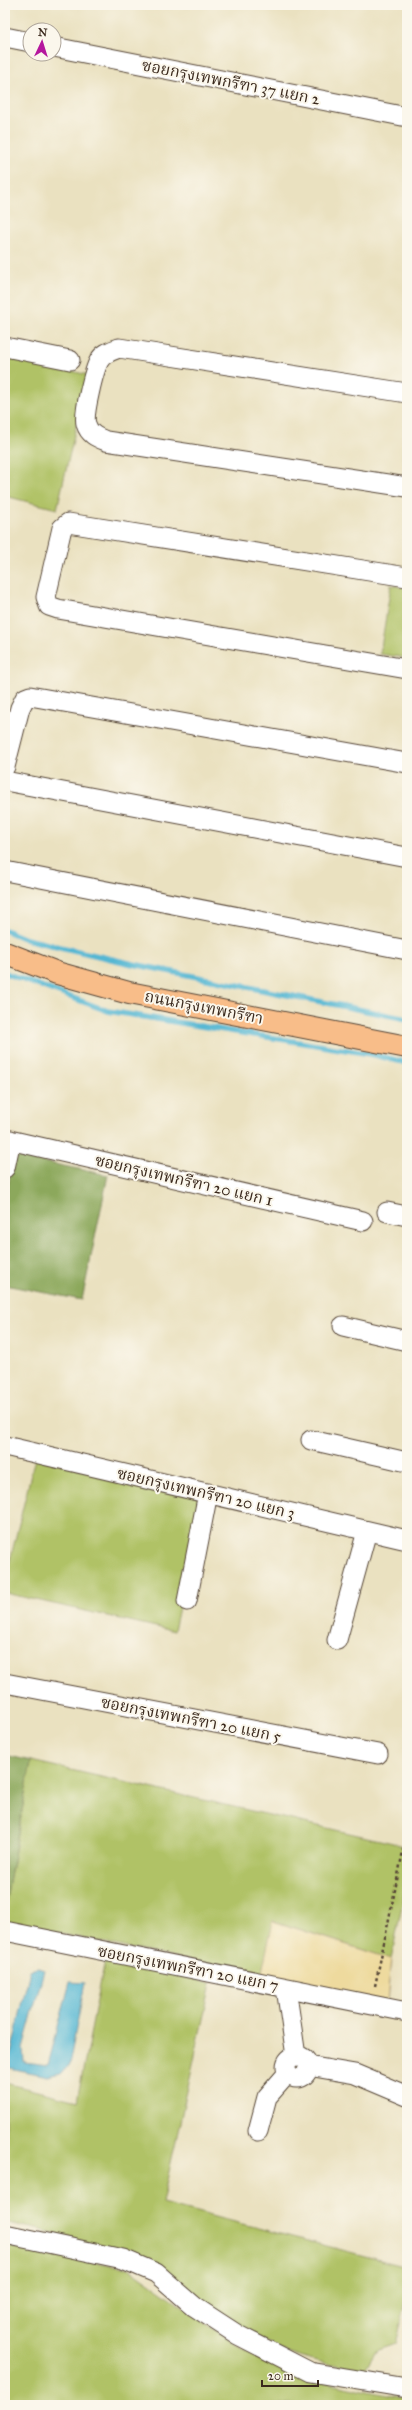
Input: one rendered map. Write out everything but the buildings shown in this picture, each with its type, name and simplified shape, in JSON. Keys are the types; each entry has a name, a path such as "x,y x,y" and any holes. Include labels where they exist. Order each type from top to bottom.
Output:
{"main road":[{"name":"ถนนกรุงเทพกรีฑา","path":"5,953 57,973 129,993 405,1045"}],"street":[{"path":"5,37 22,40"},
{"name":"ซอยกรุงเทพกรีฑา 37 แยก 2","path":"62,49 407,117"},
{"path":"5,347 70,360"},
{"path":"407,393 119,348 107,352 99,361 87,404 85,423 92,435 106,441 407,486"},
{"path":"407,577 68,523 62,528 46,597 49,606 58,609 407,669"},
{"path":"5,767 20,708 25,698 30,696 407,763"},
{"path":"5,781 407,857"},
{"path":"5,871 407,950"},
{"path":"5,1168 8,1139"},
{"name":"ซอยกรุงเทพกรีฑา 20 แยก 1","path":"8,1139 363,1221"},
{"path":"387,1212 407,1216"},
{"path":"343,1326 407,1341"},
{"path":"311,1440 407,1462"},
{"name":"ซอยกรุงเทพกรีฑา 20 แยก 3","path":"5,1446 407,1540"},
{"path":"187,1601 208,1493"},
{"path":"337,1640 367,1531"},
{"name":"ซอยกรุงเทพกรีฑา 20 แยก 5","path":"5,1683 378,1754"},
{"name":"ซอยกรุงเทพกรีฑา 20 แยก 7","path":"5,1931 407,2012"},
{"path":"258,2131 267,2098 288,2073 298,2078 307,2072 302,2061 286,1988"},
{"path":"302,2061 355,2074 407,2096"},
{"path":"5,2234 123,2259 156,2273 195,2307 238,2335 310,2372 407,2388"}],"path":[{"path":"371,2005 407,1832"}],"green space":[{"path":"5,355 88,375 57,509 5,496"},
{"path":"391,585 407,588 407,658 380,654"},
{"path":"14,1156 108,1175 82,1300 5,1285 5,1201"},
{"path":"35,1458 202,1497 174,1631 5,1593 5,1581"},
{"path":"5,1755 31,1761 5,1905"},
{"path":"31,1761 393,1843 407,1849 407,1881 391,1959 274,1921 261,1976 5,1922 5,1905"},
{"path":"105,1960 211,1983 162,2203 407,2267 407,2297 396,2344 376,2351 365,2370 320,2362 277,2349 219,2314 183,2283 150,2260 54,2233 5,2222 5,2083 77,2101"},
{"path":"5,2246 129,2268 253,2356 306,2378 407,2399 407,2405 5,2405"}],"sand":[{"path":"273,1921 391,1959 387,2002 261,1976"}],"water":[{"path":"38,1968 44,1970 23,2048 24,2062 48,2065 70,1982 85,1983 69,2064 62,2073 48,2076 5,2067 5,2057 10,2058 30,1970"}],"waterway":[{"path":"5,930 26,939 133,964 407,1019"},
{"path":"5,973 108,1011 371,1054 407,1063"}]}
